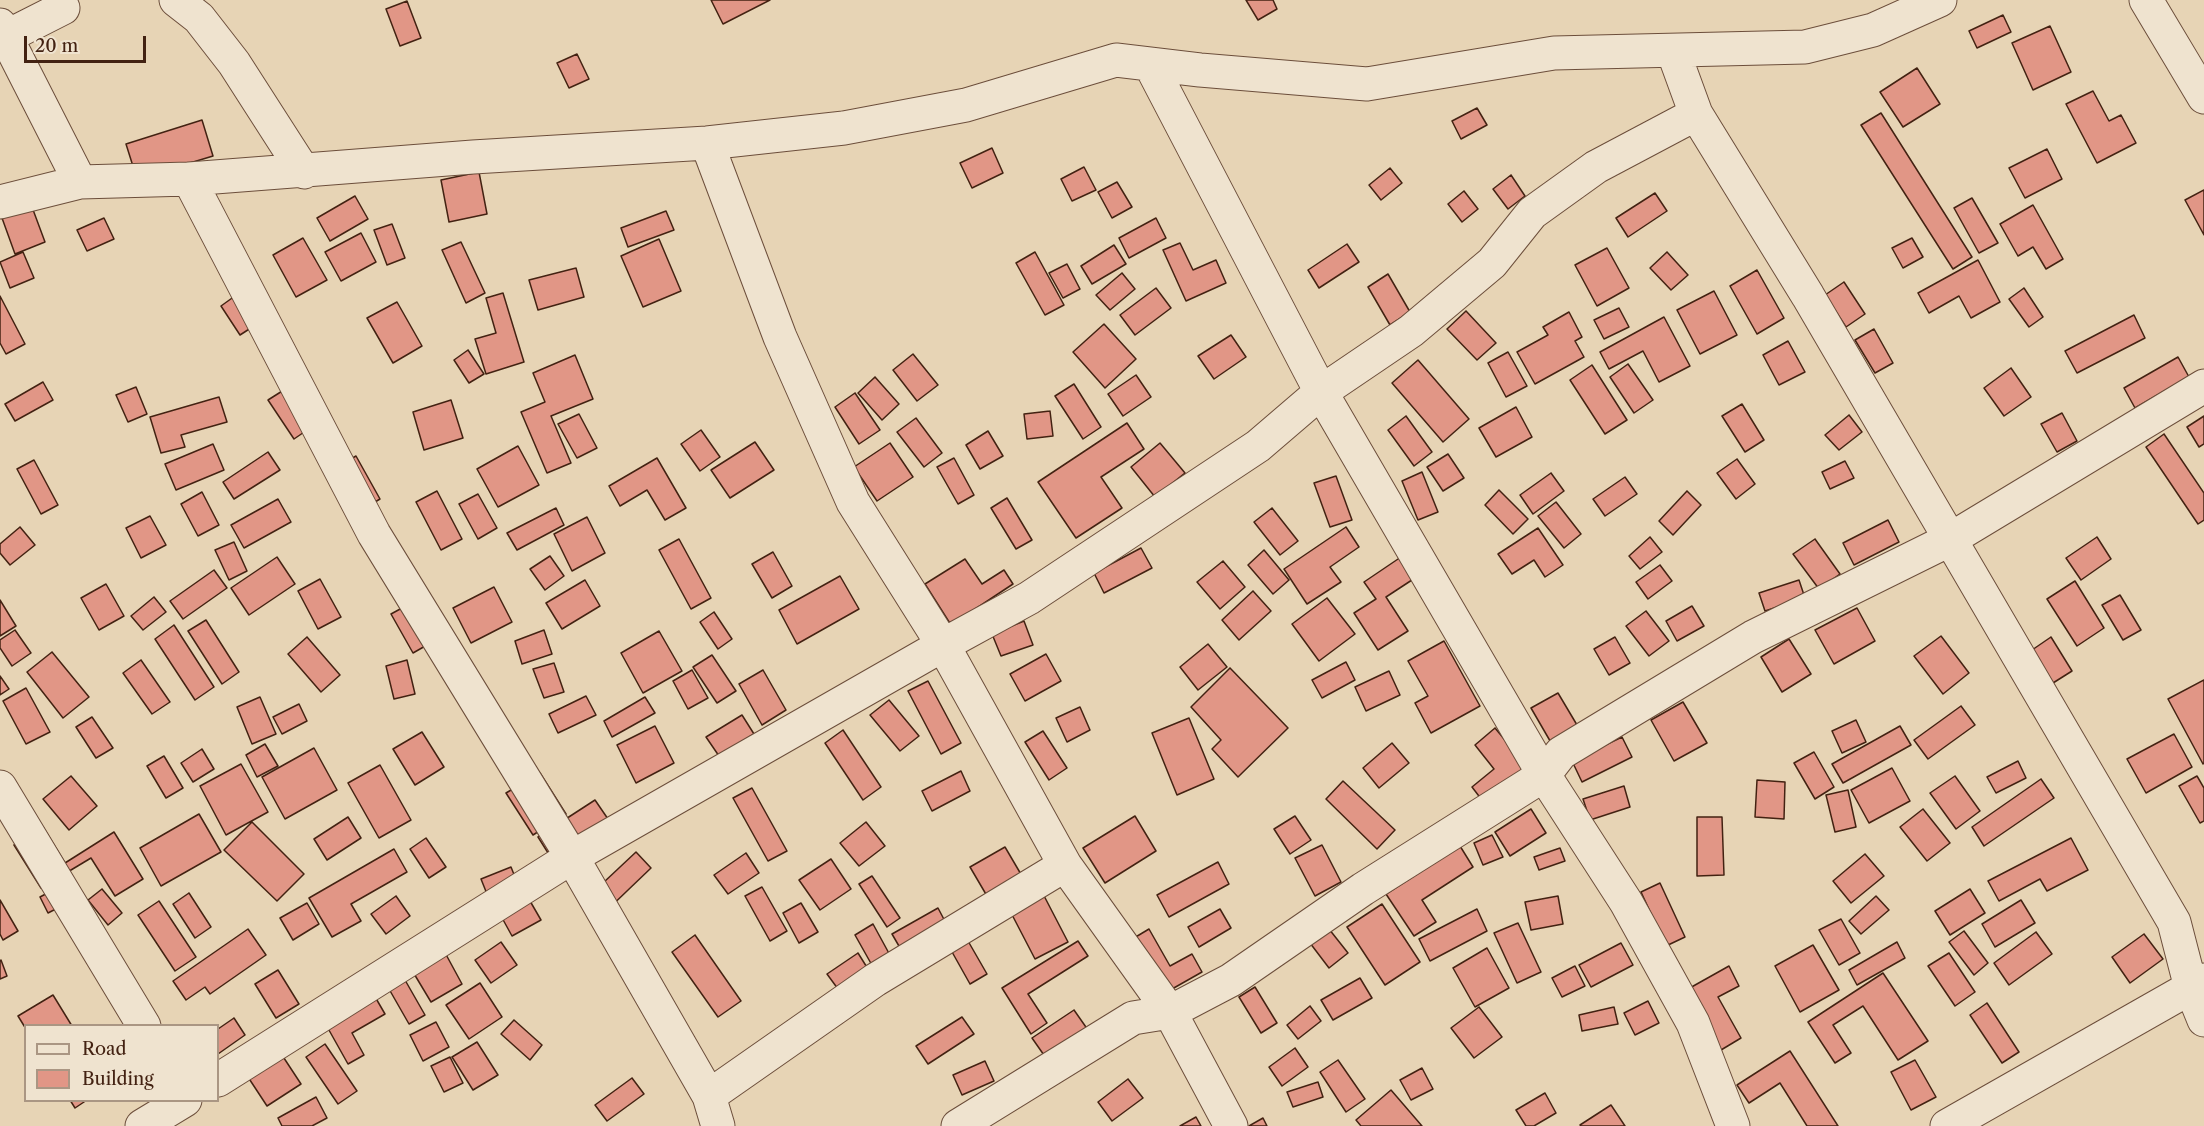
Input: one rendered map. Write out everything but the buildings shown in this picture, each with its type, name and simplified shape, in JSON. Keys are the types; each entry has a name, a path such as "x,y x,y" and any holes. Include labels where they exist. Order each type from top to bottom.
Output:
{"street":[{"path":"176,0 200,18 234,63 304,172"},
{"path":"0,202 80,182 189,179 304,172 473,158 707,143 844,128 966,105 1116,60 1367,84 1554,53 1805,47 1873,30 1940,0"},
{"path":"2146,0 2204,97"},
{"path":"63,8 2,34 80,182"},
{"path":"1673,51 1696,114 1808,296 2174,922 2198,984 2204,1020"},
{"path":"1149,64 1321,392 1544,775 1626,902 1693,1023 1733,1126"},
{"path":"219,1079 572,857 1029,598 1258,446 1321,392 1411,331 1492,263 1532,213 1596,167 1696,114"},
{"path":"707,143 780,337 854,502 943,645 1065,865 1170,1012 1231,1126"},
{"path":"189,179 374,534 572,857 714,1111 875,980 1065,865"},
{"path":"958,1126 1133,1018 1170,1012 1231,980 1363,889 1544,775 1561,753 1753,637 1949,540 2204,386"},
{"path":"0,787 143,1024"},
{"path":"1947,1126 2198,984"}]}
